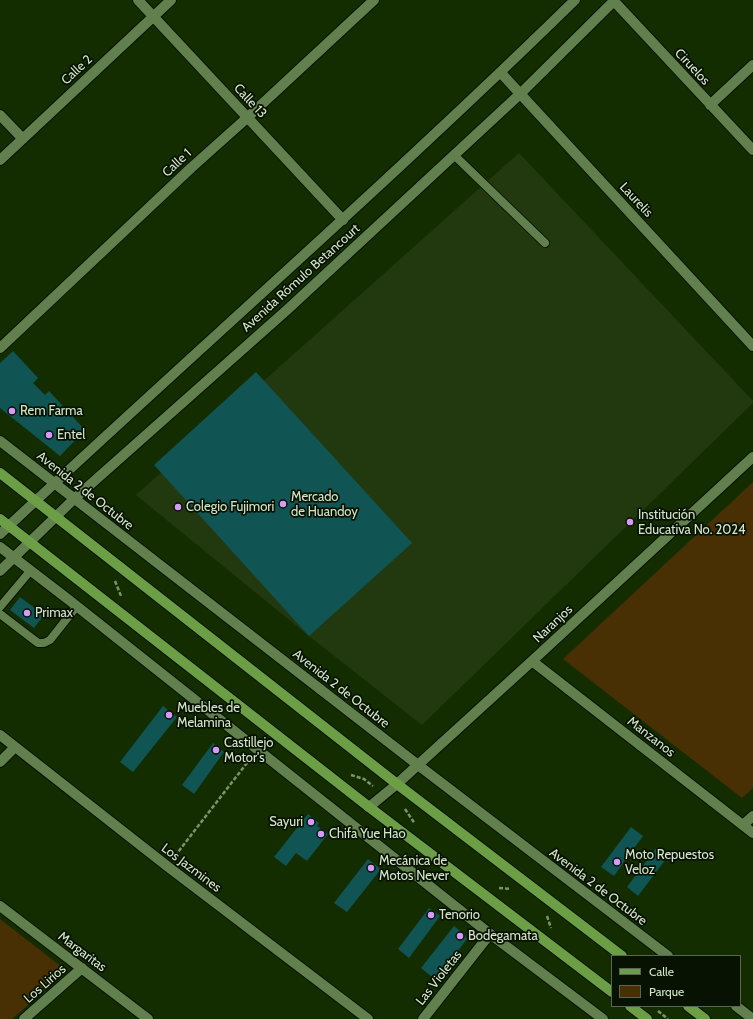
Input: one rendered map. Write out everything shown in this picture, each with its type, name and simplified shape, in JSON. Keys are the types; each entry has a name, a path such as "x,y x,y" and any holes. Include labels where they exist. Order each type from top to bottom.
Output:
{"main road":[{"path":"0,473 397,784 621,955"},
{"path":"0,519 369,807 611,991"},
{"path":"631,1007 647,1019"},
{"path":"689,1007 705,1019"}],"street":[{"name":"Calle 13","path":"138,0 343,220"},
{"name":"Calle 2","path":"0,160 171,0"},
{"name":"Calle 1","path":"0,348 191,168 248,118 374,0"},
{"name":"Avenida Rómulo Betancourt","path":"0,534 343,220 501,73 575,0"},
{"name":"Avenida Rómulo Betancourt","path":"0,571 74,498 288,309 520,94 614,0"},
{"name":"Ciruelos","path":"614,0 753,150"},
{"path":"710,105 753,65"},
{"name":"Laurelis","path":"501,73 753,346"},
{"path":"0,115 23,139"},
{"name":"Avenida 2 de Octubre","path":"0,441 418,765 667,955"},
{"name":"Naranjos","path":"369,807 418,765 753,458"},
{"path":"0,547 77,606 490,934 603,1019"},
{"name":"Manzanos","path":"532,661 753,833"},
{"name":"Los Jazmines","path":"0,735 167,866 368,1019"},
{"path":"0,762 15,747"},
{"path":"743,825 753,816"},
{"name":"Margaritas","path":"0,906 148,1019"},
{"name":"Las Violetas","path":"423,1019 490,934"},
{"name":"Los Lirios","path":"24,1019 82,968"},
{"path":"738,1007 752,1015"}],"lane":[{"path":"454,155 545,243"},
{"path":"0,607 31,570"},
{"path":"0,614 38,642 44,643 50,640 77,606"}],"path":[{"path":"115,580 121,596"},
{"path":"167,866 257,749"},
{"path":"346,773 364,780 405,808 417,826"},
{"path":"496,887 514,890"},
{"path":"546,914 551,929"}],"shaded area":[{"path":"519,153 753,401 753,403 422,725 309,636 136,495"}],"green space":[{"path":"753,482 753,788 742,798 563,659"},
{"path":"0,919 67,971 12,1019 0,1019"}],"building":[{"path":"13,351 38,378 33,383 45,395 49,391 85,430 60,456 0,408 0,363"},
{"name":"Mercado de Huandoy","path":"256,372 412,543 309,636 154,465"},
{"name":"Primax","path":"20,597 44,615 34,628 10,610"},
{"path":"163,706 177,717 133,772 120,762"},
{"path":"213,743 224,752 194,794 182,785"},
{"path":"308,814 319,823 317,826 328,834 307,861 296,853 286,866 274,857"},
{"path":"631,827 643,836 614,876 601,867"},
{"path":"657,847 669,855 638,896 627,887"},
{"path":"368,859 381,869 347,912 334,903"},
{"path":"429,908 440,916 409,958 398,949"},
{"path":"454,926 465,935 467,939 436,980 421,968"}],"place":[{"name":"Rem Farma","path":"12,411"},
{"name":"Entel","path":"49,435"},
{"name":"Mercado de Huandoy","path":"283,504"},
{"name":"Colegio Fujimori","path":"178,507"},
{"name":"Institución Educativa No. 2024","path":"630,522"},
{"name":"Primax","path":"27,613"},
{"name":"Muebles de Melamina","path":"169,715"},
{"name":"Castillejo Motor's","path":"216,750"},
{"name":"Sayuri","path":"311,822"},
{"name":"Chifa Yue Hao","path":"321,834"},
{"name":"Moto Repuestos Veloz","path":"617,862"},
{"name":"Mecánica de Motos Never","path":"371,868"},
{"name":"Tenorio","path":"431,915"},
{"name":"Bodegamata","path":"460,936"}]}
